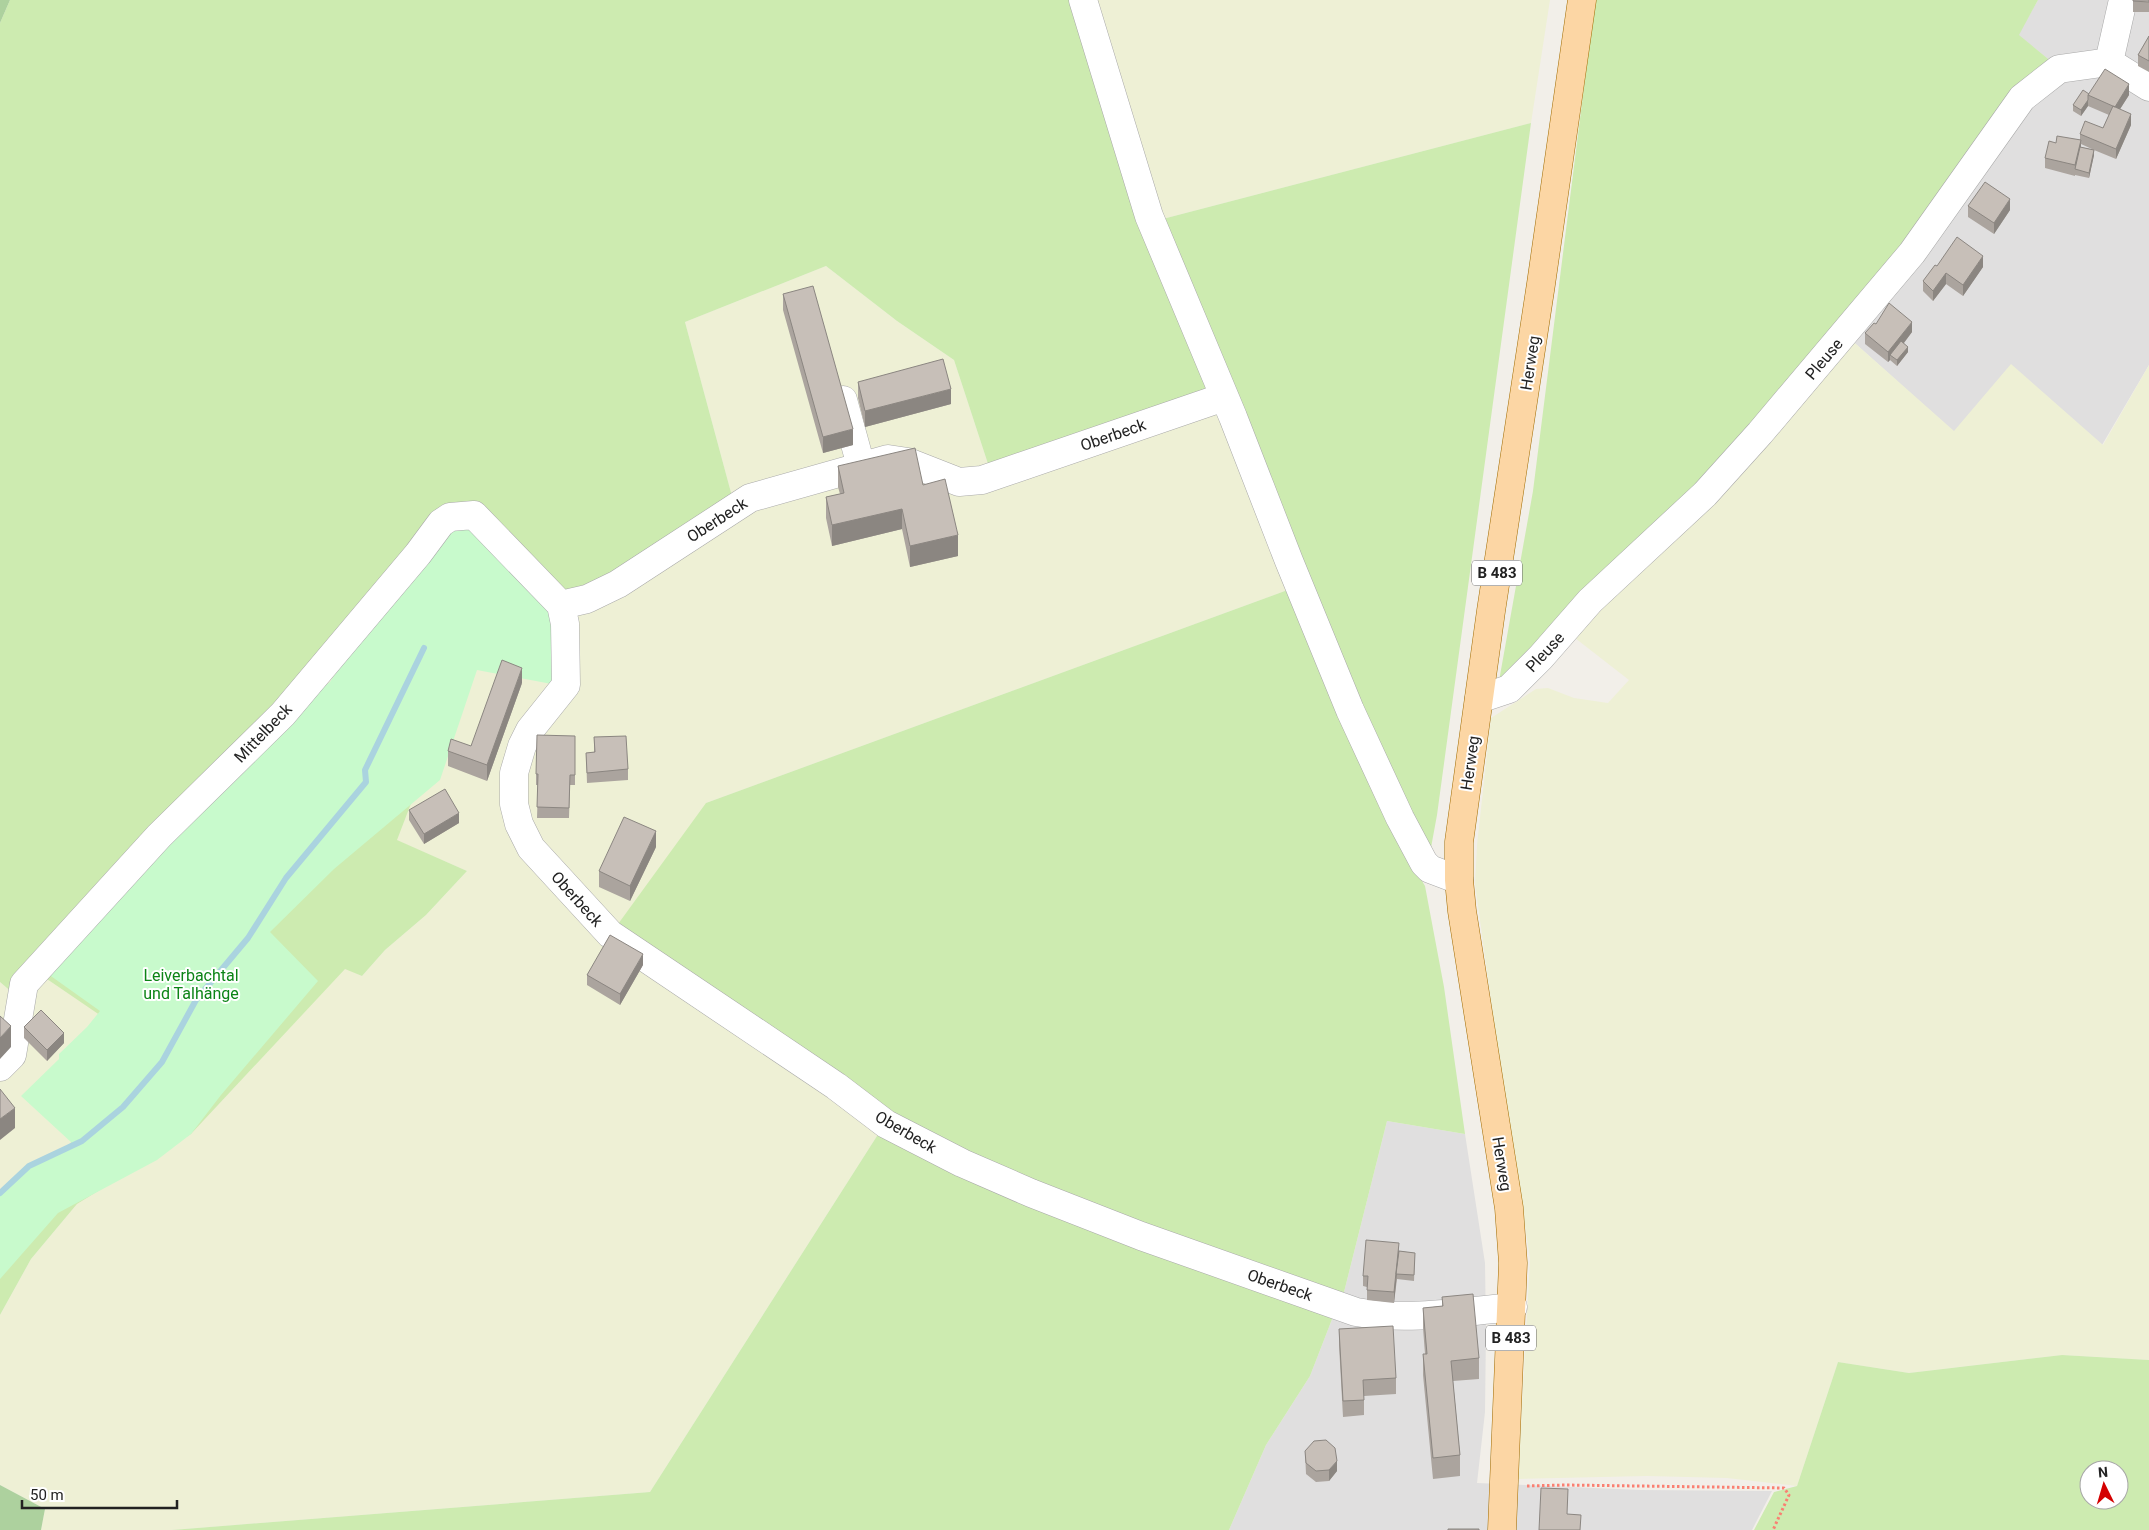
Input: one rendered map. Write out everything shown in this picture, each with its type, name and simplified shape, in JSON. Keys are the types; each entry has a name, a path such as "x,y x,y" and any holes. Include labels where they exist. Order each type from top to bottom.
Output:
{"main road":[{"name":"Herweg","path":"1502,1530 1513,1307 1513,1263 1509,1208 1458,880 1459,842 1582,0"}],"street":[{"path":"1083,0 1149,216 1341,689 1377,771 1424,863 1430,869 1458,880"},
{"path":"2123,0 2109,62 2149,87"},
{"name":"Pleuse","path":"1479,699 1509,689 1541,657 1590,601 1705,494 1736,460 1831,351 1912,253 2022,98 2059,69 2109,62"},
{"path":"836,373 861,466"},
{"name":"Oberbeck","path":"1224,397 982,480 959,482 908,462 888,459 750,498 618,584 587,599 561,605 565,624 566,685 530,730 522,746 514,773 514,804 519,824 531,848 610,934 836,1086 886,1124 962,1163 1030,1193 1141,1236 1356,1312 1379,1316 1403,1317 1513,1307"},
{"name":"Mittelbeck","path":"0,1067 12,1055 24,984 159,836 283,714 418,554 441,523 450,517 474,515 561,605"}],"path":[{"path":"1503,1487 1565,1485 1784,1488 1789,1495 1773,1530"}],"shaded area":[{"path":"2038,0 2149,0 2149,365 2102,445 2011,365 1954,432 1848,337 2024,100 2062,70 2018,35"},
{"path":"1387,1121 1465,1134 1485,1263 1485,1412 1477,1483 1641,1490 1772,1491 1752,1530 1229,1530 1266,1445 1310,1376 1336,1309 1341,1304"}],"green space":[{"path":"0,0 10,0 0,23"},
{"path":"10,0 1079,0 1214,395 991,473 954,360 897,321 826,266 685,322 733,500 572,602 477,513 14,994 0,982 0,23"},
{"path":"1089,0 1550,0 1531,123 1155,221"},
{"path":"1595,0 2038,0 2019,35 2058,67 1756,432 1499,681 1533,491"},
{"path":"1531,123 1437,815 1430,853 1381,770 1155,221"},
{"path":"826,266 897,321 954,360 991,473 1224,406 1293,588 706,803 884,1125 650,1492 172,1530 41,1530 45,1509 0,1485 0,1315 31,1259 77,1204 191,1134 345,968 362,976 385,950 426,915 467,871 396,840 419,781 279,725 362,625 733,500 685,322"},
{"path":"1848,337 1954,431 2011,364 2103,445 2149,365 2149,1360 2062,1355 1909,1373 1838,1362 1797,1486 1727,1478 1647,1476 1518,1479 1530,1259 1475,884 1477,845 1491,718 1536,689 1548,688 1574,698 1608,703 1629,680 1575,638"},
{"name":"Leiverbachtal und Talhänge","path":"470,510 560,613 557,685 477,670 440,780 334,869 270,932 318,981 221,1095 191,1134 157,1160 58,1213 0,1279 0,1191 24,1172 72,1143 21,1096 59,1059 59,1054 87,1027 100,1011 41,969 304,702 330,682 383,600"},
{"path":"1293,588 1415,869 1425,886 1444,987 1465,1134 1387,1121 1341,1304 963,1161 613,931 706,803"},
{"path":"420,780 397,840 467,871 426,915 385,950 362,976 345,969 191,1134 77,1204 31,1259 0,1315 0,1215 157,1054 41,975"},
{"path":"41,975 157,1053 0,1215 0,982 14,994"},
{"path":"884,1125 1336,1309 1310,1376 1266,1445 1229,1530 172,1530 650,1492"},
{"path":"2062,1355 2149,1360 2149,1530 1754,1530 1774,1492 1797,1486 1838,1362 1909,1373"},
{"path":"0,1485 45,1509 41,1530 0,1530"}],"building":[{"path":"2149,0 2149,2 2133,1"},
{"path":"2149,36 2149,61 2138,55"},
{"path":"2105,69 2129,84 2115,107 2088,95"},
{"path":"2083,90 2089,94 2088,100 2081,110 2073,105"},
{"path":"2113,106 2131,114 2116,149 2080,134 2085,121 2103,128"},
{"path":"2057,136 2081,140 2075,165 2045,158 2049,141 2056,143"},
{"path":"2080,147 2094,150 2089,173 2075,169"},
{"path":"1985,182 2010,199 1994,223 1968,206"},
{"path":"1957,237 1983,256 1963,285 1946,273 1933,291 1923,281 1935,265 1937,266"},
{"path":"813,286 853,429 823,437 783,294"},
{"path":"1889,303 1912,322 1888,352 1865,333 1874,323 1876,324"},
{"path":"1901,341 1908,347 1897,360 1890,355"},
{"path":"943,359 951,389 865,411 858,382"},
{"path":"915,448 923,485 945,479 958,535 910,546 902,509 832,525 826,497 844,493 838,466"},
{"path":"502,660 522,668 487,765 448,751 451,739 471,746"},
{"path":"537,735 575,736 575,775 570,775 569,808 537,807"},
{"path":"626,736 628,769 587,773 586,753 595,752 594,737"},
{"path":"445,789 459,813 424,834 409,810"},
{"path":"624,817 656,831 630,886 599,871"},
{"path":"610,935 643,954 620,994 587,975"},
{"path":"41,1010 64,1033 47,1050 24,1027"},
{"path":"0,1016 11,1026 0,1038"},
{"path":"0,1089 15,1108 0,1119"},
{"path":"1366,1240 1399,1243 1394,1292 1367,1290 1368,1276 1363,1276"},
{"path":"1399,1251 1415,1253 1414,1275 1396,1274"},
{"path":"1473,1294 1479,1358 1451,1361 1460,1455 1433,1458 1423,1354 1427,1354 1423,1308 1443,1306 1442,1297"},
{"path":"1393,1326 1396,1378 1363,1380 1364,1400 1343,1401 1339,1329"},
{"path":"1326,1440 1335,1448 1337,1461 1329,1470 1316,1471 1306,1463 1305,1451 1314,1441"},
{"path":"1541,1488 1568,1489 1567,1514 1581,1515 1580,1530 1539,1530"},
{"path":"1479,1529 1479,1530 1448,1530"}],"waterway":[{"path":"0,1193 29,1166 82,1141 123,1107 162,1062 196,1000 248,938 286,878 366,782 365,770 424,648"}]}
